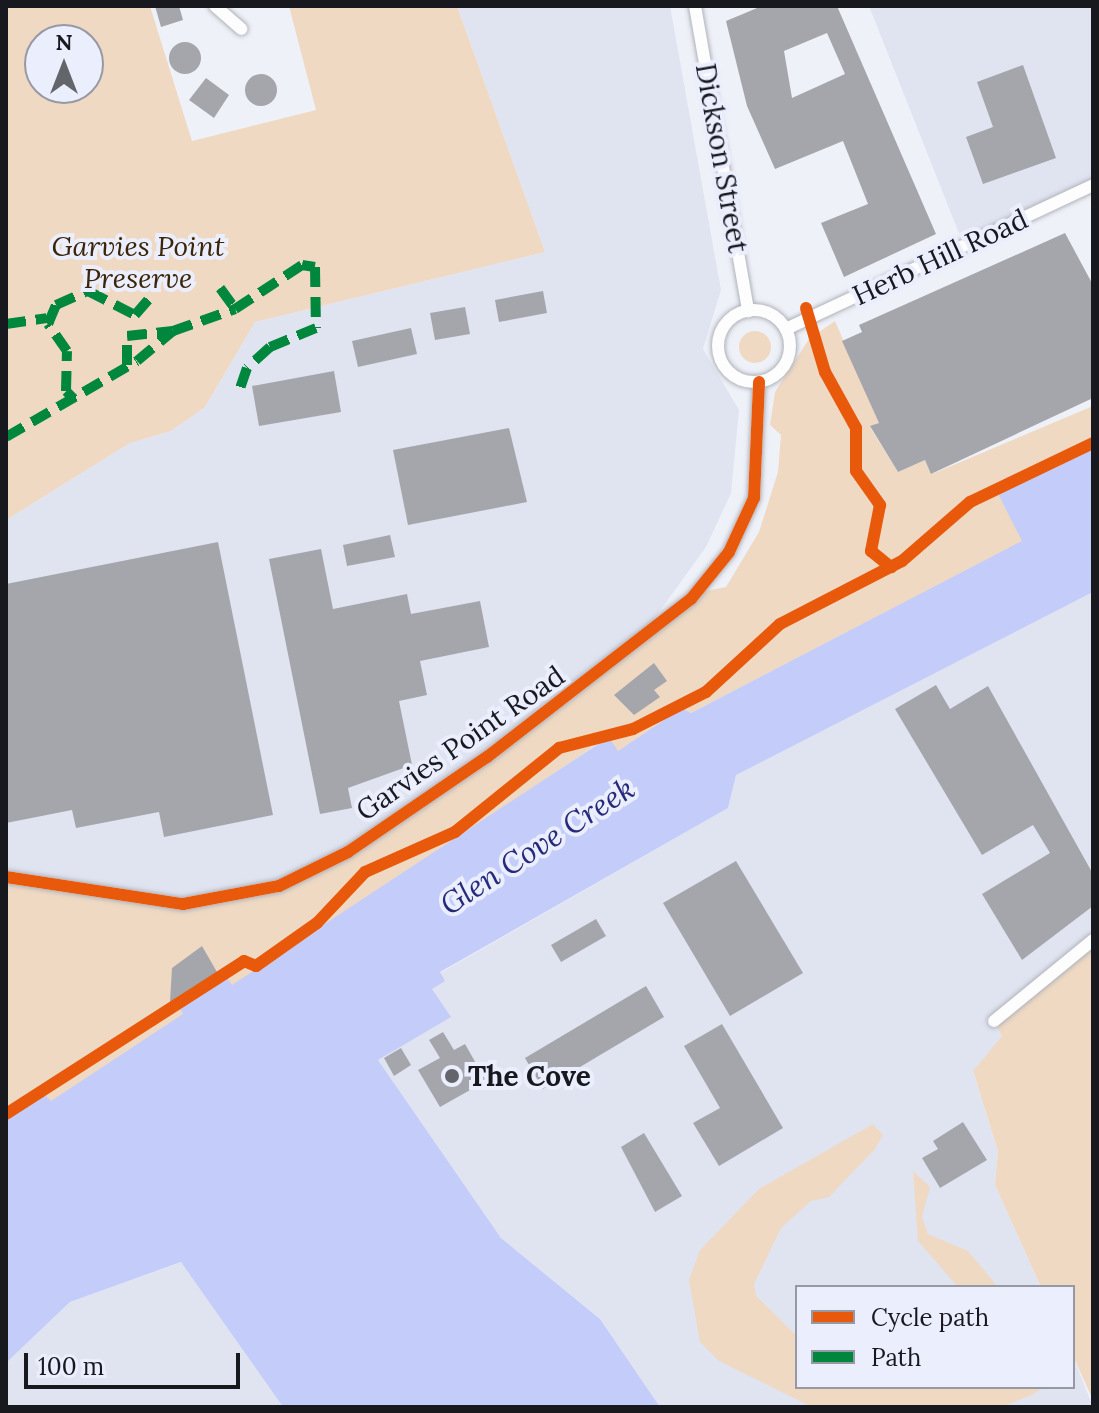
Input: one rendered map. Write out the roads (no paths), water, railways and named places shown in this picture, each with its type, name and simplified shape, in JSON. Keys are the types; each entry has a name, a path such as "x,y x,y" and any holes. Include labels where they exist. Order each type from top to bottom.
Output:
{"street":[{"path":"215,6 241,29"},
{"name":"Dickson Street","path":"695,6 748,311"},
{"name":"Herb Hill Road","path":"786,329 1093,185"},
{"path":"748,311 769,313 786,329 785,365 759,382 735,377 720,358 727,323 748,311"},
{"name":"Garvies Point Road","path":"6,877 183,904 279,886 348,852 628,651 707,581 754,498 759,382"},
{"path":"994,1021 1093,940"}],"water":[{"name":"Glen Cove Creek","path":"1093,445 1093,592 736,775 728,808 440,972 445,981 432,989 451,1017 378,1060 501,1238 600,1319 660,1407 283,1407 181,1262 70,1302 6,1363 6,1118 44,1094 51,1101 183,1014 178,1005 225,975 232,985 609,737 618,751 682,708 691,713 1022,541 997,492"}],"place":[{"name":"The Cove","path":"452,1076"}],"park label":[{"name":"Garvies Point Preserve","path":"138,262"}]}
